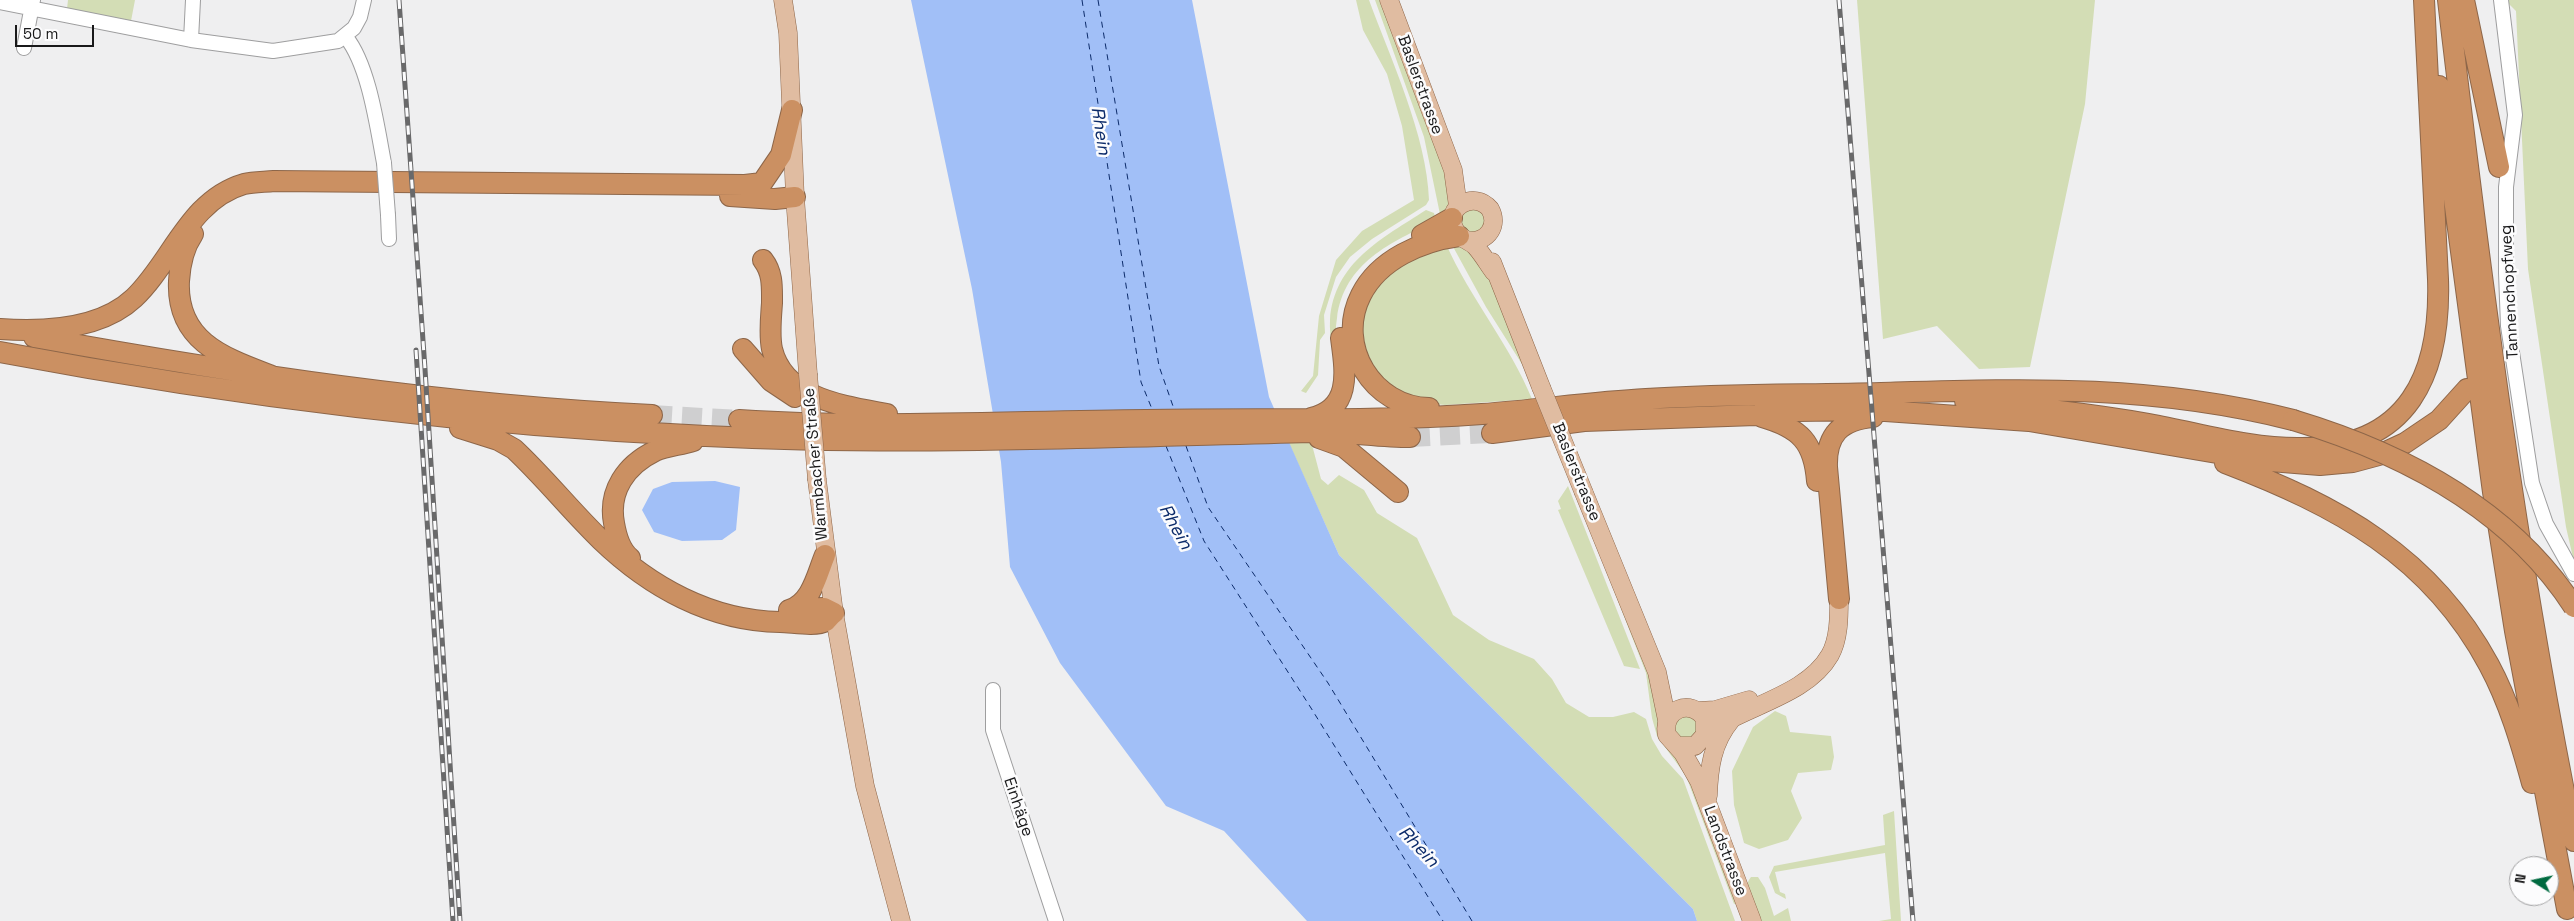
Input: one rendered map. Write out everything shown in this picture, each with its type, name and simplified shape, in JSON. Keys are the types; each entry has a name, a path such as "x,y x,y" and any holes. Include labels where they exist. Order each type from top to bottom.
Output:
{"highway":[{"path":"1880,393 2059,409 2288,448 2322,447 2347,443 2365,436 2388,423 2405,407 2424,379 2434,352 2438,324 2438,279 2424,0"},
{"path":"2429,0 2459,246 2493,492 2515,631 2568,915"},
{"path":"2448,0 2478,245 2512,491 2540,665 2574,841"},
{"path":"2464,0 2498,167"},
{"path":"762,183 782,156 792,110"},
{"path":"0,330 68,328 105,316 134,298 198,215 219,196 244,184 274,181 735,185 776,183 795,197"},
{"path":"272,376 233,361 206,345 188,323 180,300 180,271 188,241 219,204 240,194 273,188 337,187 721,195 775,200 795,197"},
{"path":"1465,227 1434,239 1400,256 1369,283 1361,294 1353,317 1354,345 1359,363 1371,383 1379,390 1407,406 1428,408 1531,408"},
{"path":"1314,429 1342,393 1345,366 1340,321 1344,306 1357,282 1376,260 1390,250 1436,229 1465,227"},
{"path":"763,260 771,273 772,346 775,359 787,379 799,389 851,408 973,431"},
{"path":"0,330 272,376 707,436 860,440 973,431 1146,428 1314,429 1410,437"},
{"path":"743,349 771,381 794,397 841,412 896,425"},
{"path":"0,352 192,386 652,415"},
{"path":"1146,428 1277,433 1401,418 1485,414 1531,408 1646,399 2004,388 2118,392 2204,400 2293,420 2377,449 2423,472 2462,495 2493,519 2527,550 2558,584 2574,607"},
{"path":"1492,433 1584,421 1756,415 1824,410 1871,410 1982,417 2057,425 2289,464 2320,465 2353,462 2391,450 2417,436 2439,420 2467,389"},
{"path":"447,401 458,427 498,440 514,449 623,560 647,578 680,597 734,617 767,622 816,623 825,621 834,613 824,608 813,607 757,614 735,612 698,599 644,570 626,555 617,536 612,513 614,493 623,476 636,463 656,450 707,436"},
{"path":"805,413 847,423"},
{"path":"1833,599 1826,467 1829,443 1839,429 1856,420 1920,414"},
{"path":"1756,415 1790,427 1802,436 1812,454 1816,464 1833,599"},
{"path":"739,420 785,423 939,424"},
{"path":"1314,429 1344,447 1398,492"},
{"path":"2186,448 2284,486 2338,513 2389,547 2440,595 2478,645 2500,689 2522,749 2568,915"},
{"path":"793,609 812,590 825,555"}],"main road":[{"name":"Warmbacher Straße","path":"783,0 792,110 795,197 808,374 825,555 865,786 901,921"},
{"name":"Baslerstrasse","path":"1389,0 1452,170 1465,227 1494,272 1657,672 1667,692 1667,720"},
{"name":"Baslerstrasse","path":"1452,170 1477,200 1487,205 1493,213 1493,225 1465,227"},
{"path":"1465,227 1464,201 1477,200"},
{"path":"1833,599 1839,618 1835,643 1822,666 1801,684 1720,723 1690,748 1678,746 1667,735 1667,720 1674,711 1694,709 1715,710 1743,702 1796,679 1807,670 1822,646 1833,599"},
{"path":"1667,692 1694,709 1705,719 1703,739"},
{"path":"1708,807 1709,767 1714,750 1726,726 1734,717"},
{"name":"Landstrasse","path":"1699,781 1703,739"},
{"name":"Landstrasse","path":"1678,746 1699,781 1752,921"}],"street":[{"path":"191,40 193,0"},
{"path":"0,2 32,4 191,40 273,52 325,45 346,37 360,17 364,0"},
{"name":"Tannenchopfweg","path":"2501,0 2515,115 2515,131 2506,187 2508,326 2532,483 2546,524 2574,574"},
{"path":"24,48 32,4"},
{"path":"346,37 356,52 372,101 384,163 389,239"},
{"name":"Einhäge","path":"993,690 992,730 1056,921"}],"green space":[{"path":"68,0 135,0 131,21 67,9"},
{"path":"1356,0 1369,0 1397,73 1422,150 1429,200 1426,205 1372,239 1350,257 1336,277 1324,315 1325,333 1320,340 1318,375 1306,393 1301,391 1313,376 1319,316 1336,260 1362,231 1414,200 1402,126 1387,74 1363,30"},
{"path":"1375,0 1381,0 1449,177 1453,202 1441,219 1424,137"},
{"path":"1857,0 2095,0 2085,104 2030,367 1979,369 1937,326 1883,339"},
{"path":"2505,0 2574,0 2574,562 2566,527 2528,269 2516,11"},
{"path":"1473,209 1478,210 1484,216 1484,226 1478,232 1473,233 1468,232 1462,226 1461,221 1462,216 1468,210"},
{"path":"1426,210 1434,213 1436,221 1387,246 1372,257 1349,283 1341,299 1336,325 1337,373 1331,340 1330,320 1334,300 1341,282 1363,254 1393,231"},
{"path":"1451,243 1469,250 1486,269 1525,369 1486,307"},
{"path":"1446,244 1466,283 1513,360 1532,399 1445,405 1417,402 1381,382 1360,337 1362,314 1375,287 1390,272 1419,252"},
{"path":"1287,439 1311,441 1321,479 1328,485 1339,475 1364,490 1377,513 1417,538 1453,615 1489,640 1534,659 1552,679 1566,703 1589,717 1613,717 1634,712 1646,719 1652,739 1662,756 1683,779 1735,921 1697,921 1693,909 1339,555"},
{"path":"1568,486 1640,669 1624,666 1558,510 1561,509 1558,501"},
{"path":"1578,498 1681,755 1737,903 1734,904 1686,776 1657,736 1652,718 1646,673"},
{"path":"1775,711 1786,716 1790,732 1831,736 1834,757 1831,770 1798,773 1791,791 1802,818 1788,840 1759,849 1744,843 1734,805 1732,771 1753,727"},
{"path":"1682,716 1690,716 1697,723 1697,731 1690,738 1682,738 1675,731 1675,723"},
{"path":"1894,811 1901,921 1879,921 1891,919 1885,853 1775,872 1780,892 1785,894 1786,899 1775,893 1769,877 1774,866 1885,845 1883,815"},
{"path":"1751,877 1758,877 1765,888 1774,916 1788,908 1791,921 1757,921 1747,892 1748,882"}],"water":[{"name":"Rhein","path":"911,0 1192,0 1269,397 1339,555 1693,909 1697,921 1307,921 1224,831 1166,806 1060,663 1010,567 1001,462 972,289"},
{"path":"715,481 740,487 736,530 722,540 682,541 654,532 642,510 653,489 672,482"}],"ferry route":[{"path":"1082,0 1141,382 1152,409"},
{"path":"1098,0 1159,366 1174,409"},
{"path":"1166,446 1204,541 1311,708 1443,921"},
{"path":"1186,446 1208,507 1328,683 1472,921"}],"tunnel":[{"path":"652,415 739,420"},
{"path":"1410,437 1492,433"}],"railway":[{"path":"399,0 425,369 460,921"},
{"path":"1839,0 1913,921"},
{"path":"416,350 453,921"}]}
